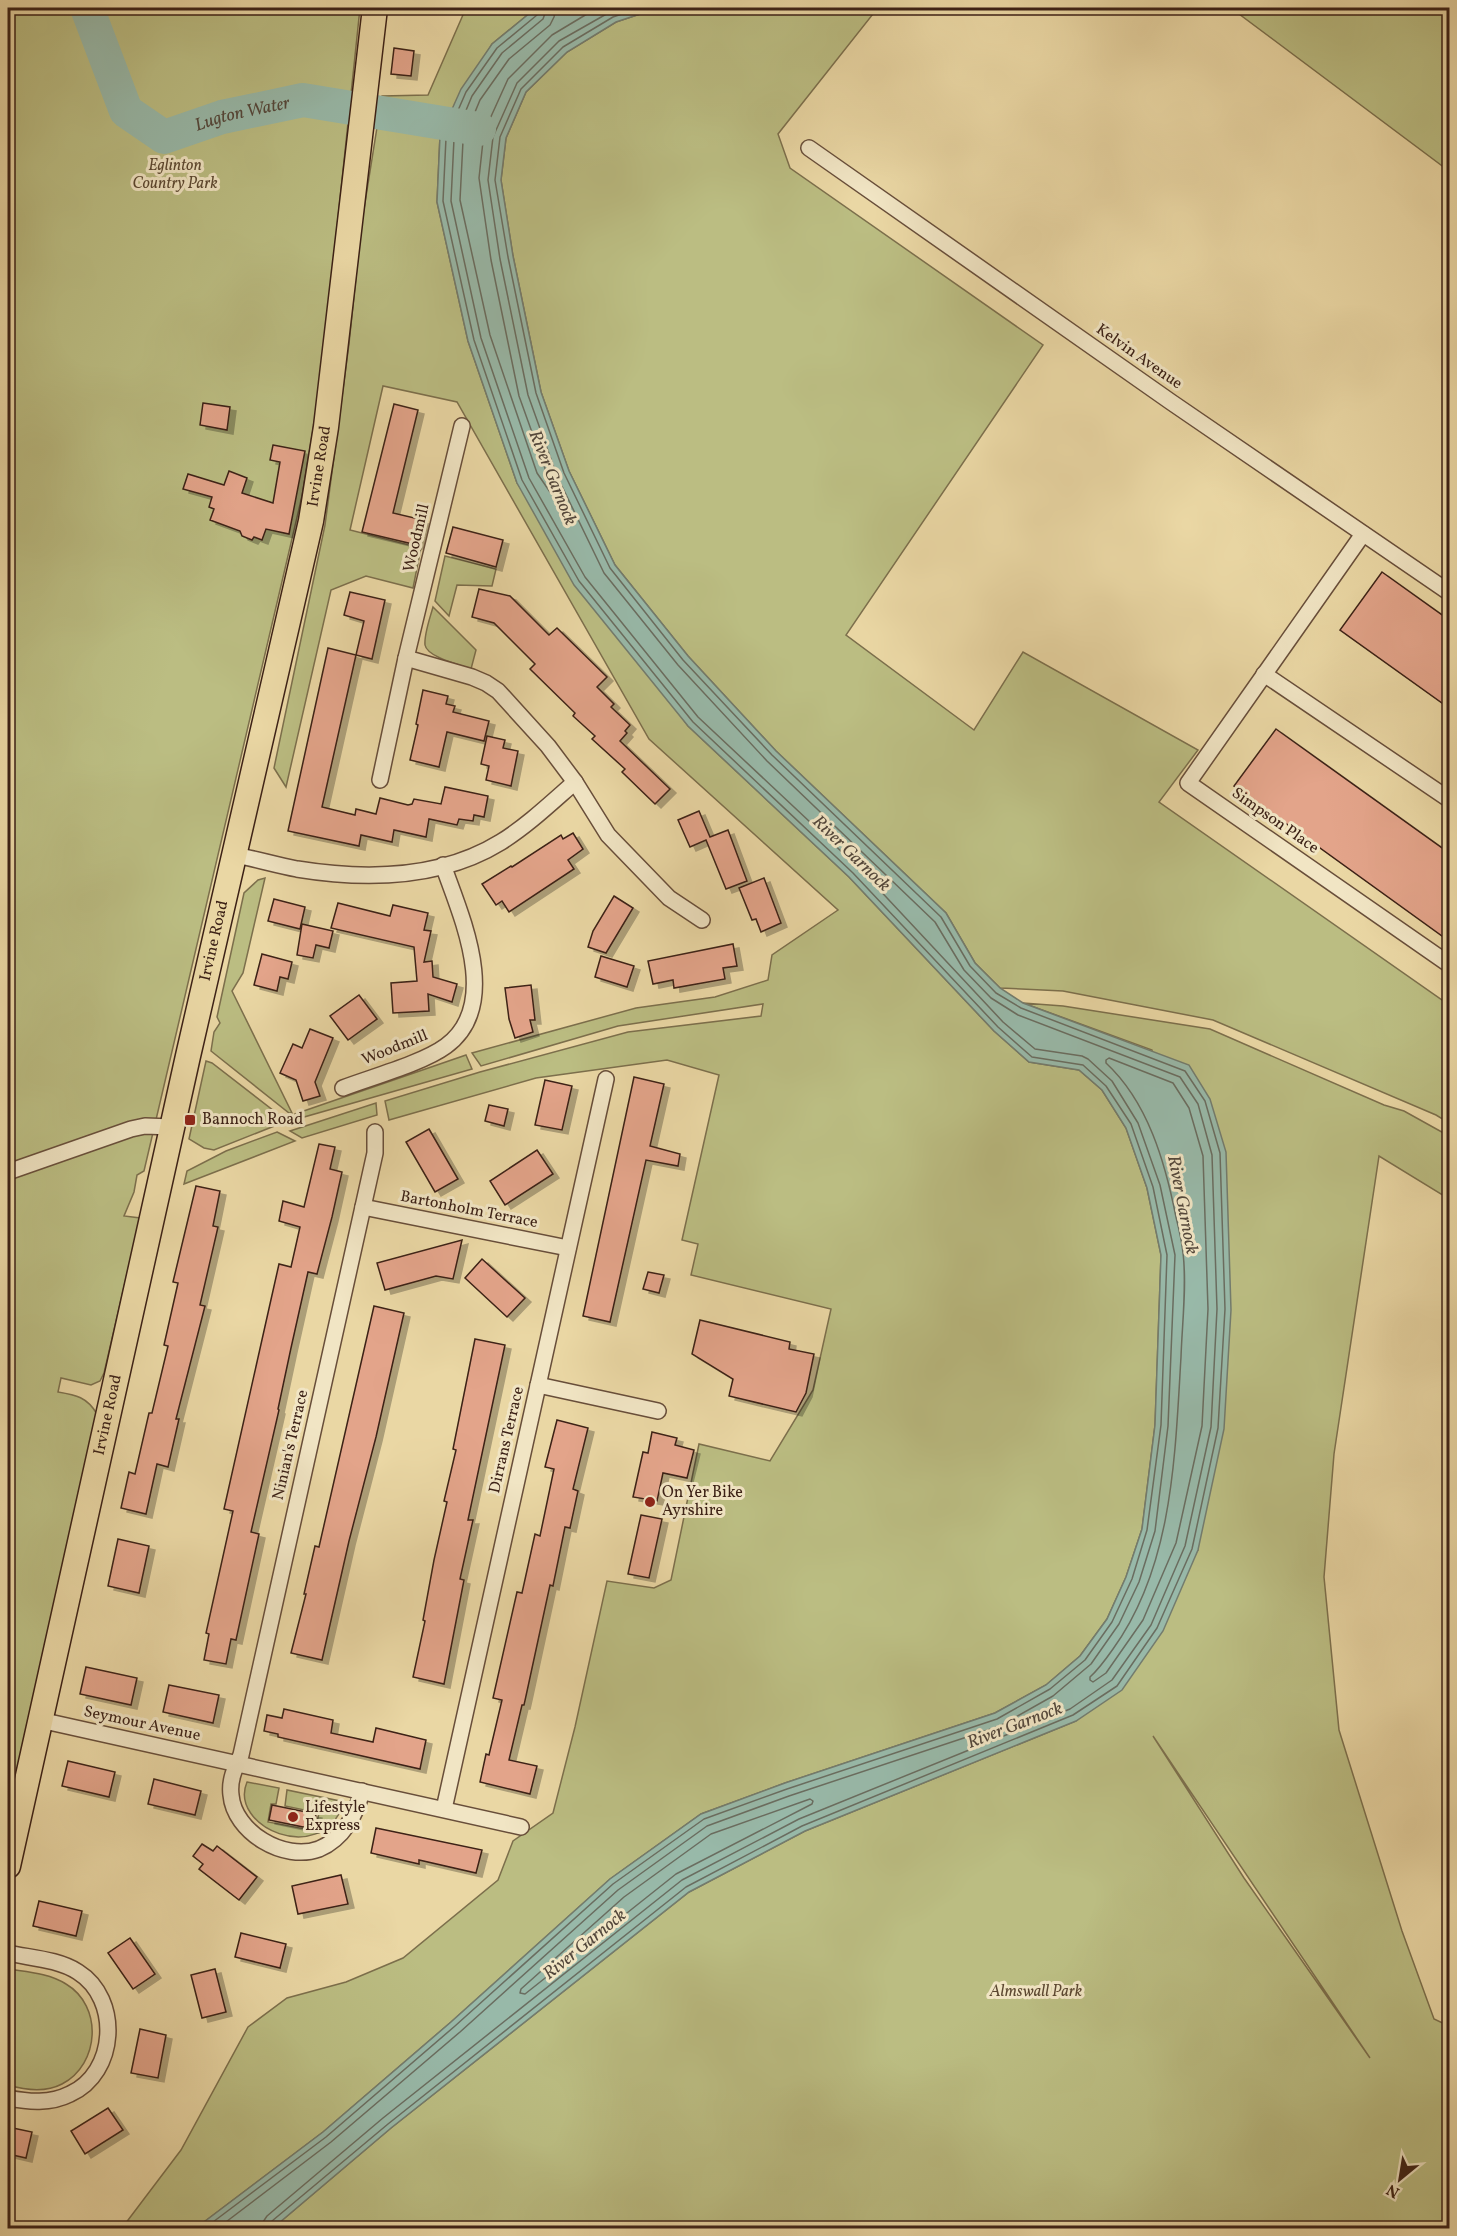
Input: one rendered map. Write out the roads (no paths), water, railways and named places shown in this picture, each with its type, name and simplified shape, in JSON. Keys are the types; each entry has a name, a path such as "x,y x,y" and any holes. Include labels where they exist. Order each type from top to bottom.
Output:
{"main road":[{"name":"Irvine Road","path":"8,1866 172,1127 301,568 320,469 375,8"}],"street":[{"name":"Kelvin Avenue","path":"809,148 1449,593"},
{"name":"Woodmill","path":"381,780 406,658 462,426"},
{"name":"Simpson Place","path":"1363,534 1188,783 1449,965"},
{"path":"406,658 472,677 498,690 548,746 575,782 608,834 669,898 702,920"},
{"path":"1264,674 1449,800"},
{"path":"235,855 297,869 372,876 399,875 443,866 469,858 500,843 527,824 575,782"},
{"name":"Woodmill","path":"343,1088 432,1055 458,1036 465,1022 474,991 472,950 443,866"},
{"name":"Dirrans Terrace","path":"444,1809 606,1079"},
{"path":"8,1172 131,1129 145,1126 172,1127"},
{"name":"Ninian's Terrace","path":"237,1764 375,1153 375,1132"},
{"name":"Bartonholm Terrace","path":"363,1207 568,1248"},
{"path":"538,1384 658,1411"},
{"name":"Seymour Avenue","path":"40,1720 521,1827"},
{"path":"237,1764 231,1786 231,1797 236,1812 244,1825 254,1834 267,1844 284,1849 301,1852 318,1849 332,1841 349,1825 362,1791"},
{"path":"8,1953 57,1963 79,1972 96,1989 106,2011 109,2035 104,2058 91,2079 72,2094 48,2102 25,2102 8,2098"}],"water":[{"name":"River Garnock","path":"536,8 658,8 616,22 567,52 526,92 506,138 501,180 513,256 541,392 569,471 615,565 688,656 776,751 946,913 975,963 1000,988 1023,1003 1189,1065 1210,1099 1226,1152 1231,1310 1224,1429 1198,1550 1163,1631 1122,1690 1076,1721 805,1831 689,1892 391,2128 273,2228 196,2228 323,2132 451,2022 610,1879 701,1814 785,1783 995,1713 1046,1685 1080,1656 1107,1619 1126,1577 1142,1529 1155,1425 1161,1255 1147,1188 1126,1128 1102,1090 1079,1070 1029,1062 994,1031 849,877 688,726 574,585 517,483 468,341 437,202 440,136 461,89 492,44"}],"waterway":[{"name":"Lugton Water","path":"87,8 126,111 164,137 222,117 303,100 479,129"}],"place":[{"name":"Bannoch Road","path":"190,1120"},
{"name":"On Yer Bike Ayrshire","path":"650,1502"},
{"name":"Lifestyle Express","path":"293,1817"}],"park label":[{"name":"Eglinton Country Park","path":"175,175"},
{"name":"Almswall Park","path":"1036,1992"}]}
